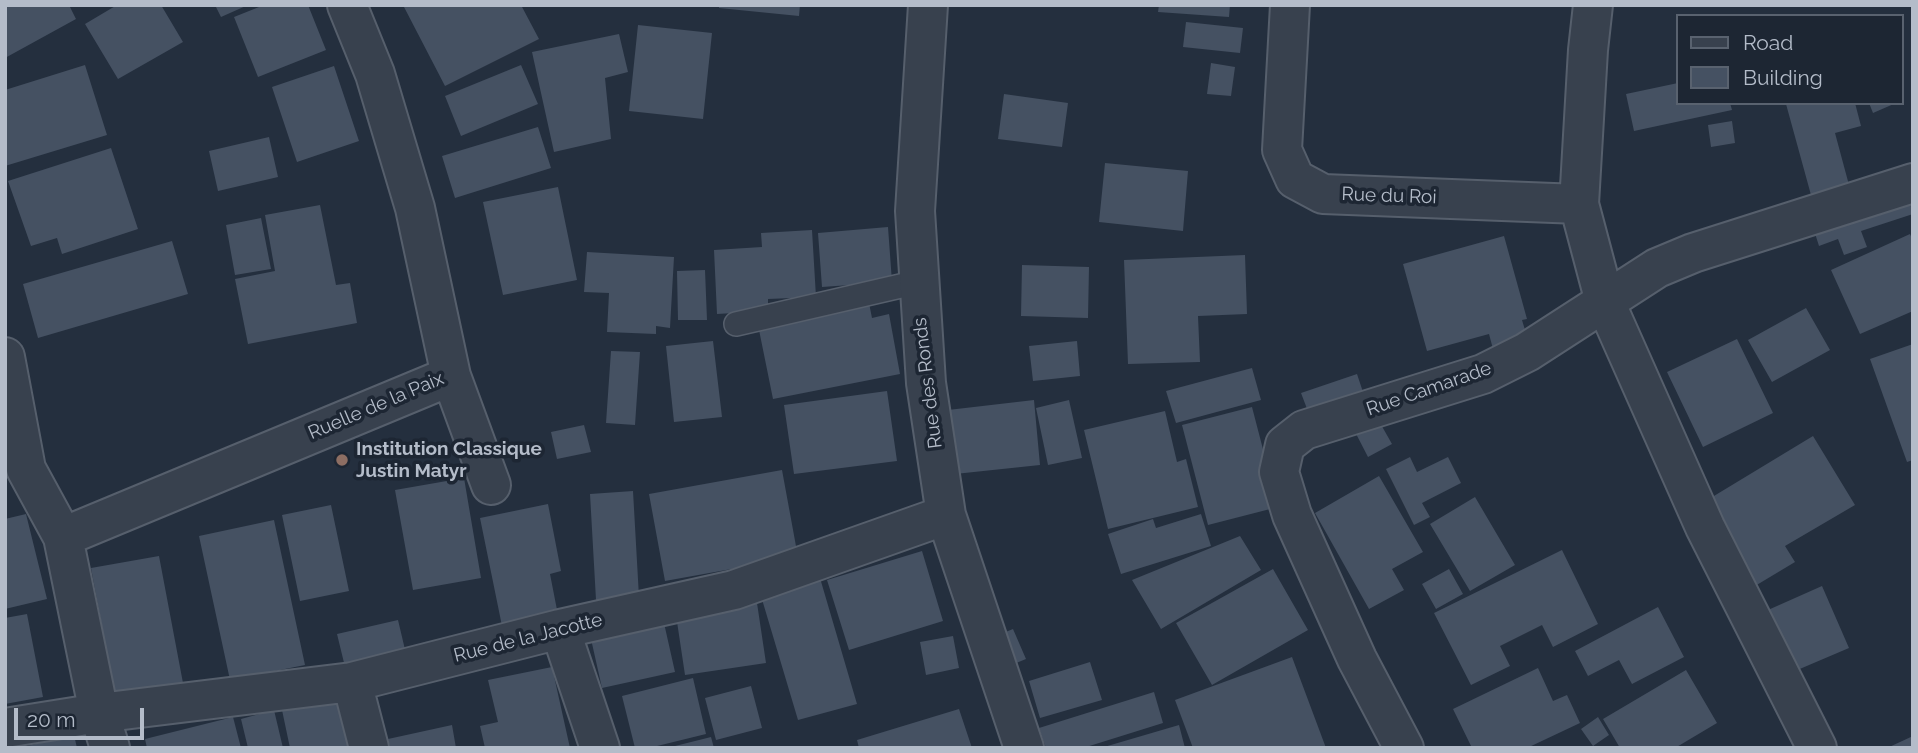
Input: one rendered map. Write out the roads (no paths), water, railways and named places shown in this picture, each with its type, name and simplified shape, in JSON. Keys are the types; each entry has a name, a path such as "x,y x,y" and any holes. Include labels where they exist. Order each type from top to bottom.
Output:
{"street":[{"name":"Ruelle de la Paix","path":"64,537 451,376 415,208 375,74 347,5"},
{"name":"Rue des Ronds","path":"928,5 915,211 926,383 946,515 1024,748"},
{"name":"Rue du Roi","path":"1290,5 1282,150 1295,179 1323,194 1579,204"},
{"path":"1592,5 1579,204 1605,302 1705,527 1817,748"},
{"name":"Rue Camarade","path":"1404,748 1357,659 1292,515 1279,472 1285,445 1304,430 1483,374 1527,352 1657,268 1693,253 1913,183"},
{"path":"5,357 16,472 64,537 105,730"},
{"path":"451,376 491,485"},
{"name":"Rue de la Jacotte","path":"5,729 105,730 352,682 560,629 734,590 946,515"},
{"path":"560,629 600,748"},
{"path":"352,682 369,748"}],"lane":[{"path":"736,324 918,282"}],"place":[{"name":"Institution Classique Justin Matyr","path":"342,460"}]}
